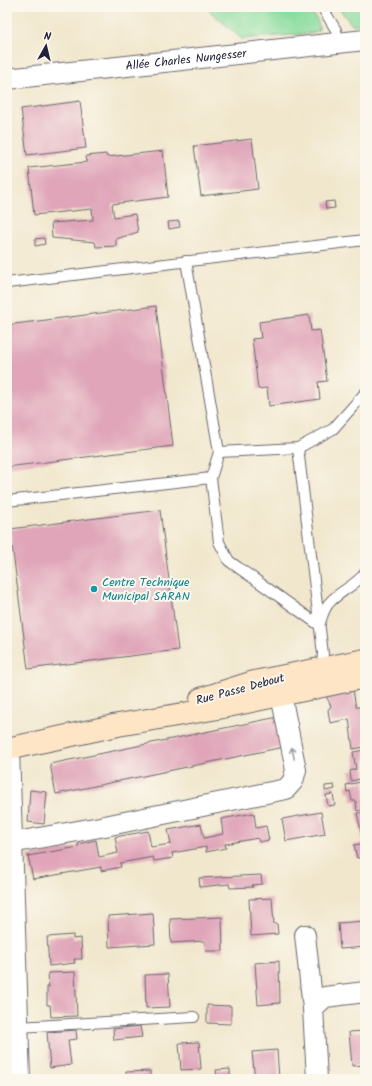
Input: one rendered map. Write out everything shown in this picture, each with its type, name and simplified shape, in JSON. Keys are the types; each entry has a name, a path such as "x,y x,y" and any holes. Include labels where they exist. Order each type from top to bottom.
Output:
{"main road":[{"name":"Rue Passe Debout","path":"118,725 254,682 326,663 365,660"},
{"name":"Rue Passe Debout","path":"8,749 118,725 252,701 359,678"}],"street":[{"name":"Allée Charles Nungesser","path":"7,79 365,40"},
{"path":"11,843 286,789 293,781 296,770 281,695"},
{"path":"8,749 20,1079"},
{"path":"305,935 313,1008 317,1079"},
{"path":"313,1008 325,997 365,992"}],"lane":[{"path":"322,7 336,30 338,44"},
{"path":"7,283 365,240"},
{"path":"186,262 219,452 211,478 218,542 229,561 319,625"},
{"path":"219,452 298,448 333,429 365,393"},
{"path":"252,701 261,692 319,679 326,663 319,625 298,448"},
{"path":"7,501 211,478"},
{"path":"319,625 324,610 330,601 346,590 365,573"},
{"path":"326,663 359,678"},
{"path":"18,1027 194,1017"}],"green space":[{"path":"205,7 308,7 317,21 319,30 313,33 242,39"},
{"path":"338,7 365,7 365,24 352,25"}],"building":[{"path":"80,101 86,148 27,155 21,109"},
{"path":"252,139 258,189 201,196 194,146"},
{"path":"163,151 168,197 112,204 114,217 135,214 138,232 116,239 116,246 96,247 95,242 52,238 51,223 93,220 92,209 34,215 29,168 87,162 86,156 106,154 107,157"},
{"path":"334,201 335,208 326,209 325,202"},
{"path":"179,221 180,227 169,229 168,222"},
{"path":"44,238 45,244 35,246 35,239"},
{"path":"156,306 173,446 7,467 7,325"},
{"path":"309,315 311,331 320,330 327,381 318,382 320,399 269,406 267,388 258,389 252,339 261,338 259,322"},
{"name":"Centre Technique Municipal SARAN","path":"160,510 178,650 28,669 10,529"},
{"path":"353,690 356,707 363,707 365,717 365,747 353,749 349,719 330,723 328,710 331,706 326,696"},
{"path":"278,717 284,747 56,794 50,764"},
{"path":"365,750 365,778 351,781 350,771 356,769 353,752"},
{"path":"365,781 365,809 357,811 356,801 352,801 350,791 347,792 346,785"},
{"path":"334,785 335,789 325,791 325,786"},
{"path":"30,790 47,792 44,824 28,822"},
{"path":"333,794 335,805 328,806 326,795"},
{"path":"321,812 325,834 286,841 282,819"},
{"path":"365,812 365,840 363,840 357,813"},
{"path":"254,813 256,828 266,826 269,840 259,842 258,838 225,844 226,848 206,852 206,847 172,853 173,858 154,861 153,857 120,863 121,867 101,871 101,867 33,879 28,856 78,847 78,844 96,840 99,857 118,853 115,837 148,831 151,847 171,844 168,830 201,824 204,838 223,834 221,819"},
{"path":"365,843 365,857 357,858 354,845"},
{"path":"261,875 262,884 252,885 253,887 230,888 229,884 200,887 199,878"},
{"path":"272,898 274,924 277,924 278,934 251,936 249,899"},
{"path":"153,913 155,944 109,947 108,916"},
{"path":"222,917 223,951 206,951 205,941 171,943 170,919"},
{"path":"365,921 365,947 340,949 338,923"},
{"path":"73,935 73,939 81,938 82,959 74,959 75,963 49,966 47,937"},
{"path":"279,961 280,1003 258,1005 255,963"},
{"path":"75,972 77,1016 51,1017 50,1005 47,1005 47,987 49,987 48,973"},
{"path":"168,974 170,1007 146,1008 145,975"},
{"path":"207,1005 231,1006 231,1024 207,1023"},
{"path":"140,1026 142,1037 114,1040 113,1029"},
{"path":"76,1030 77,1039 68,1040 71,1065 50,1068 47,1032"},
{"path":"365,1031 365,1065 352,1066 349,1032"},
{"path":"199,1042 201,1069 181,1070 179,1043"},
{"path":"277,1050 279,1079 255,1079 252,1052"},
{"path":"230,1069 230,1079 217,1079 216,1070"},
{"path":"150,1071 150,1079 126,1079 126,1072"}],"place":[{"name":"Centre Technique Municipal SARAN","path":"94,589"}]}
